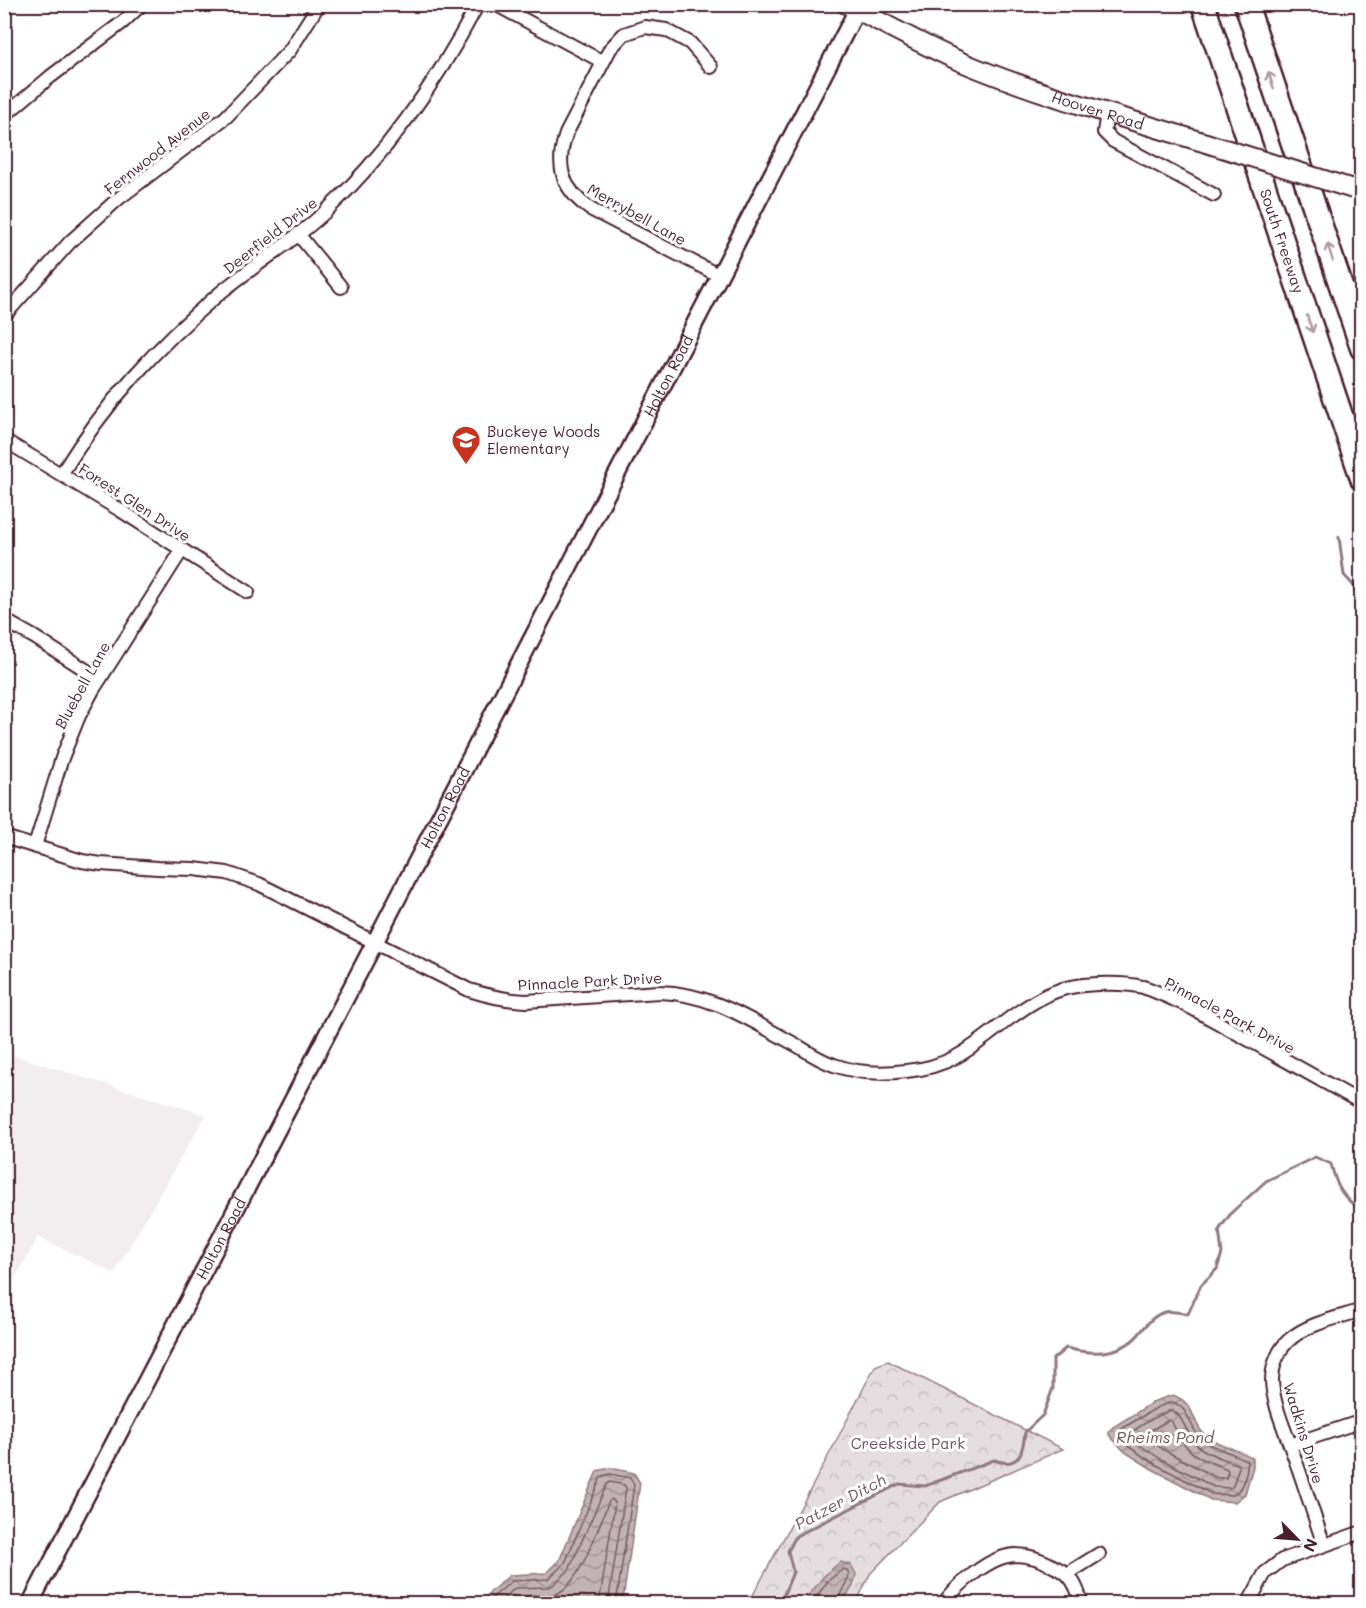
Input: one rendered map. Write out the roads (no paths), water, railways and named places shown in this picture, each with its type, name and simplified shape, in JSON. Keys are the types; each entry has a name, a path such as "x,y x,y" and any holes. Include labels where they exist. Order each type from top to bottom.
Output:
{"highway":[{"name":"South Freeway","path":"1203,4 1362,478"},
{"path":"1246,4 1362,348"}],"main road":[{"name":"Hoover Road","path":"854,6 963,62 1015,83 1358,190"}],"street":[{"path":"4,116 50,76 123,22 142,4"},
{"name":"Fernwood Avenue","path":"4,316 70,242 118,199 226,117 290,50 320,4"},
{"name":"Deerfield Drive","path":"62,473 107,407 136,372 179,329 222,292 323,214 353,184 395,136 431,87 478,4"},
{"path":"495,4 603,62"},
{"name":"Holton Road","path":"30,1604 720,276 854,6"},
{"name":"Merrybell Lane","path":"711,67 690,43 666,30 645,27 624,34 610,49 566,134 561,148 560,162 563,177 569,189 590,209 720,276"},
{"path":"1107,113 1104,132 1113,141 1214,195"},
{"path":"297,234 341,287"},
{"name":"Forest Glen Drive","path":"4,440 62,473 248,592"},
{"name":"Bluebell Lane","path":"35,846 69,737 79,716 182,550"},
{"path":"4,620 100,679"},
{"name":"Pinnacle Park Drive","path":"4,837 82,861 227,873 259,884 469,990 507,1000 569,999 659,992 694,995 708,999 738,1014 830,1064 851,1069 886,1073 925,1068 948,1062 968,1052 1027,1006 1044,996 1066,988 1121,984 1143,987 1190,1007 1362,1103"},
{"name":"Wadkins Drive","path":"1323,1545 1274,1394 1273,1367 1288,1340 1307,1328 1362,1310"},
{"path":"1290,1445 1362,1421"},
{"path":"1248,1604 1269,1568 1282,1560 1362,1532"},
{"path":"1067,1574 1099,1554"},
{"path":"943,1604 950,1594 971,1576 994,1561 1014,1555 1045,1562 1067,1574 1080,1597 1081,1604"}],"water":[{"name":"Rheims Pond","path":"1173,1395 1181,1399 1190,1409 1197,1425 1205,1435 1253,1458 1253,1467 1245,1494 1235,1502 1211,1500 1152,1469 1125,1452 1109,1435 1113,1427 1155,1401"},
{"path":"610,1468 634,1473 640,1483 623,1600 620,1603 484,1603 488,1594 510,1575 547,1573 559,1561 597,1471"},
{"path":"840,1562 851,1565 856,1574 853,1586 842,1603 803,1603 823,1577"}],"waterway":[{"path":"1339,537 1344,575 1354,586 1357,616 1362,633"},
{"name":"Patzer Ditch","path":"776,1604 782,1599 793,1572 788,1551 796,1536 899,1484 925,1486 994,1460 1014,1461 1021,1452 1025,1432 1043,1415 1053,1388 1053,1359 1066,1348 1084,1352 1118,1349 1133,1340 1159,1314 1170,1311 1188,1314 1201,1285 1217,1269 1222,1253 1219,1230 1232,1212 1266,1181 1315,1157 1331,1164 1341,1191 1349,1201 1362,1209"}],"place":[{"name":"Buckeye Woods Elementary","path":"466,466"}],"park label":[{"name":"Creekside Park","path":"908,1443"}]}
